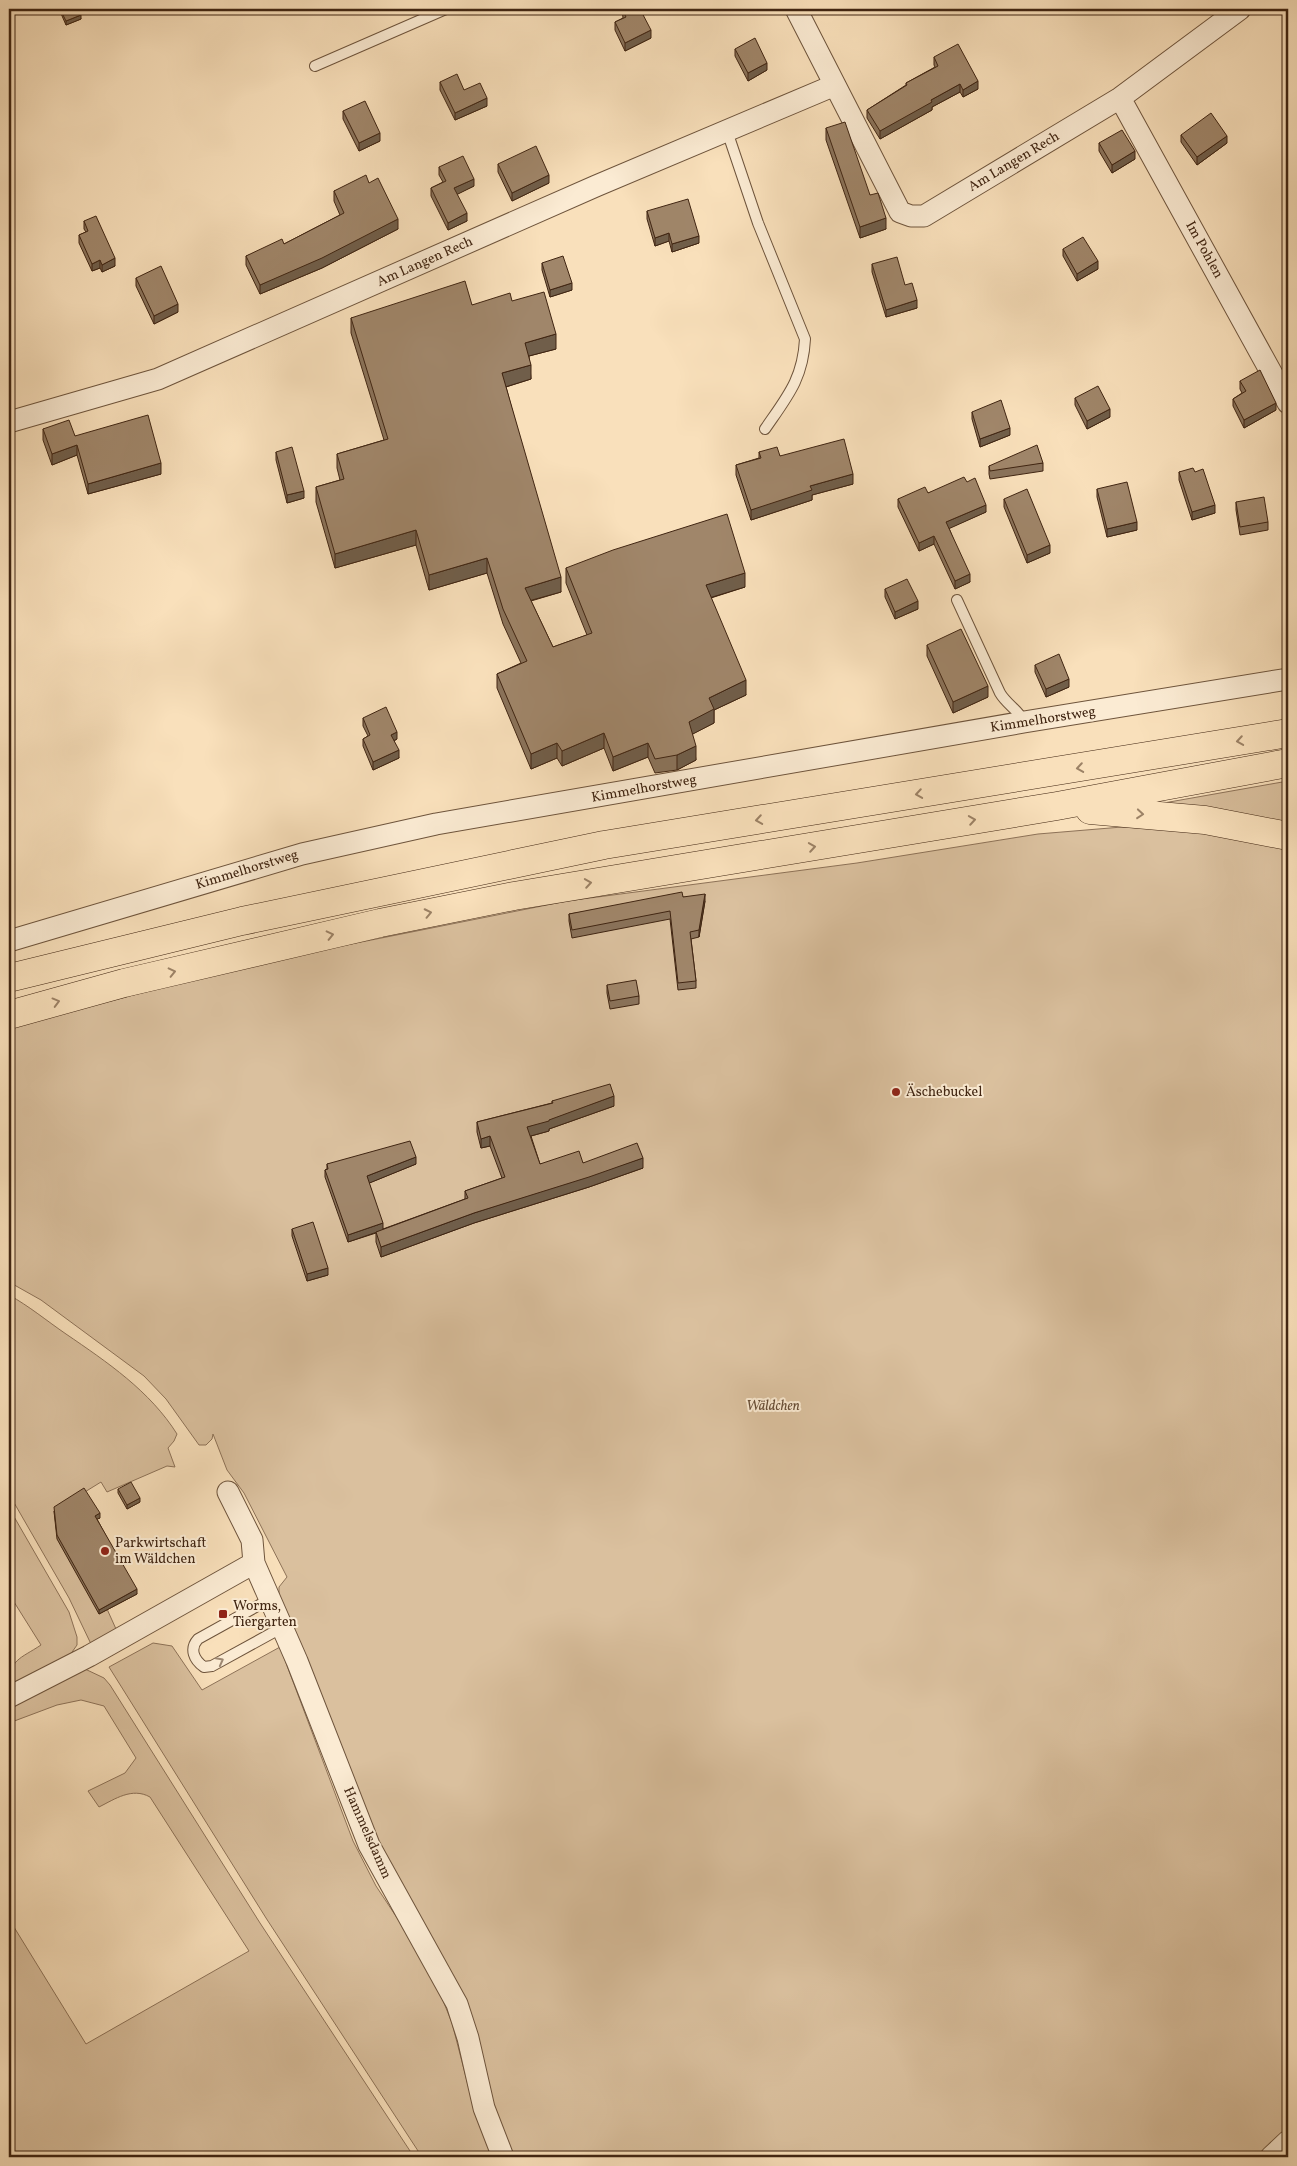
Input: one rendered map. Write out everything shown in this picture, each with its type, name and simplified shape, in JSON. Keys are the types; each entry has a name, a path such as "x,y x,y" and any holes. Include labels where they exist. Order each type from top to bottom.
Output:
{"highway":[{"path":"9,978 242,920 604,845 1288,733"},
{"path":"9,1015 124,984 380,923 514,896 1057,806 1288,763"},
{"path":"1057,806 1205,820 1288,836"}],"street":[{"name":"Am Langen Rech","path":"796,9 900,212 912,216 924,216 1120,98 1240,9"},
{"name":"Am Langen Rech","path":"9,422 158,379 596,186 835,85"},
{"name":"Im Pohlen","path":"1120,98 1288,403"},
{"name":"Kimmelhorstweg","path":"9,942 302,854 436,824 1024,722 1288,679"},
{"name":"Hammelsdamm","path":"228,1492 252,1540 254,1562 283,1627 369,1845 457,2004 468,2038 484,2108 503,2157"},
{"path":"9,1697 89,1656 254,1562"},
{"path":"1271,2157 1288,2141"}],"lane":[{"path":"315,66 446,9"},
{"path":"727,131 758,223 805,339 804,360 798,377 765,429"},
{"path":"957,600 1003,699 1021,715 1024,722"},
{"path":"270,1599 198,1640 193,1645 193,1652 199,1663 204,1667 212,1666 283,1627"}],"green space":[{"path":"1288,781 1288,826 1158,804"},
{"name":"Wäldchen","path":"1122,827 1218,832 1288,847 1288,2130 1260,2157 508,2157 489,2106 397,1888 279,1595 279,1587 287,1577 244,1493 227,1470 213,1434 212,1439 206,1445 199,1445 166,1399 144,1376 41,1300 9,1282 9,1027 266,961 567,901 857,863 1038,834"},
{"path":"9,1295 97,1355 127,1378 154,1404 177,1434 168,1448 175,1467 167,1466 107,1492 101,1482 54,1511 57,1534 107,1609 116,1629 91,1644 69,1598 9,1494"},
{"path":"9,1508 69,1612 77,1637 77,1645 70,1655 9,1687 11,1671 17,1661 41,1645 9,1594"},
{"path":"153,1643 172,1646 202,1690 280,1647 353,1841 376,1886 409,1936 440,1993 452,2023 476,2116 492,2157 422,2157 266,1918 109,1667"},
{"path":"85,1669 104,1678 110,1685 260,1923 414,2157 9,2157 9,1919 86,2044 249,1951 150,1797 137,1793 124,1795 99,1807 88,1791 125,1773 136,1758 104,1706 81,1700 57,1705 9,1723 9,1706"}],"building":[{"path":"60,9 78,9 81,15 66,21"},
{"path":"622,9 640,9 651,30 625,43 615,22 626,17"},
{"path":"755,38 767,63 748,73 735,49"},
{"path":"958,44 978,81 963,90 960,84 880,131 867,110 907,85 906,83 938,66 934,57"},
{"path":"457,74 464,90 480,83 487,98 455,113 440,82"},
{"path":"365,101 380,133 359,143 343,111"},
{"path":"1211,113 1227,136 1197,157 1181,135"},
{"path":"845,122 870,195 878,193 886,218 860,227 826,128"},
{"path":"1122,130 1135,151 1112,165 1099,143"},
{"path":"536,146 549,175 512,193 498,164"},
{"path":"463,156 474,179 454,188 467,213 448,223 431,188 446,181 439,167"},
{"path":"366,175 369,183 378,178 398,219 322,258 260,285 246,256 282,239 284,244 344,213 334,191"},
{"path":"688,199 699,236 672,244 669,233 655,238 647,211"},
{"path":"96,216 115,258 102,265 100,260 92,264 79,235 88,231 84,221"},
{"path":"1083,237 1098,261 1077,274 1063,249"},
{"path":"563,256 572,283 550,290 542,263"},
{"path":"897,257 905,285 912,283 917,300 886,310 872,264"},
{"path":"161,266 178,304 154,316 136,278"},
{"path":"465,281 472,305 510,293 512,301 544,292 556,334 525,343 531,365 502,373 561,577 525,588 553,647 592,633 566,568 613,550 727,514 745,573 706,585 746,680 709,698 714,709 689,722 696,746 677,755 655,759 648,743 613,757 604,733 562,751 557,743 531,754 497,674 527,661 503,609 487,558 429,575 416,530 335,554 316,487 344,479 337,454 388,439 351,318"},
{"path":"1260,370 1276,403 1244,420 1233,399 1246,391 1240,381"},
{"path":"1098,386 1110,409 1087,421 1075,398"},
{"path":"1001,400 1010,428 980,439 972,412"},
{"path":"148,415 161,463 88,484 77,445 52,454 43,429 69,420 75,436"},
{"path":"844,439 853,474 810,486 812,490 751,510 736,465 761,458 759,452 777,447 780,456"},
{"path":"1037,445 1043,463 990,471 989,466"},
{"path":"292,447 304,491 287,495 276,452"},
{"path":"1193,468 1195,472 1203,469 1215,505 1192,512 1179,472"},
{"path":"964,477 967,482 975,478 986,505 946,522 970,574 955,581 934,536 919,543 898,499 925,487 928,493"},
{"path":"1127,482 1137,522 1107,529 1097,489"},
{"path":"1027,489 1050,545 1027,555 1004,499"},
{"path":"1264,497 1268,522 1240,527 1236,502"},
{"path":"907,579 918,601 895,612 885,589"},
{"path":"961,629 988,686 953,702 927,645"},
{"path":"1059,654 1069,679 1046,689 1035,665"},
{"path":"386,707 397,732 391,735 399,750 373,762 363,739 370,735 363,718"},
{"path":"682,892 683,897 705,894 699,930 690,932 696,981 678,983 670,911 572,930 569,914"},
{"path":"636,980 639,996 610,1001 607,985"},
{"path":"610,1084 614,1096 549,1121 527,1127 540,1164 579,1151 583,1163 637,1143 643,1158 474,1213 381,1247 376,1232 468,1198 465,1191 505,1177 490,1136 481,1139 477,1122 553,1103 552,1101"},
{"path":"410,1141 416,1157 367,1176 383,1223 348,1235 325,1170 328,1169 327,1164"},
{"path":"313,1222 328,1268 307,1274 292,1229"},
{"path":"131,1482 140,1498 127,1505 118,1489"},
{"path":"84,1488 100,1513 95,1516 137,1589 99,1610 57,1535 54,1507"}],"place":[{"name":"Äschebuckel","path":"896,1092"},
{"name":"Parkwirtschaft im Wäldchen","path":"105,1551"},
{"name":"Worms, Tiergarten","path":"223,1614"}]}
